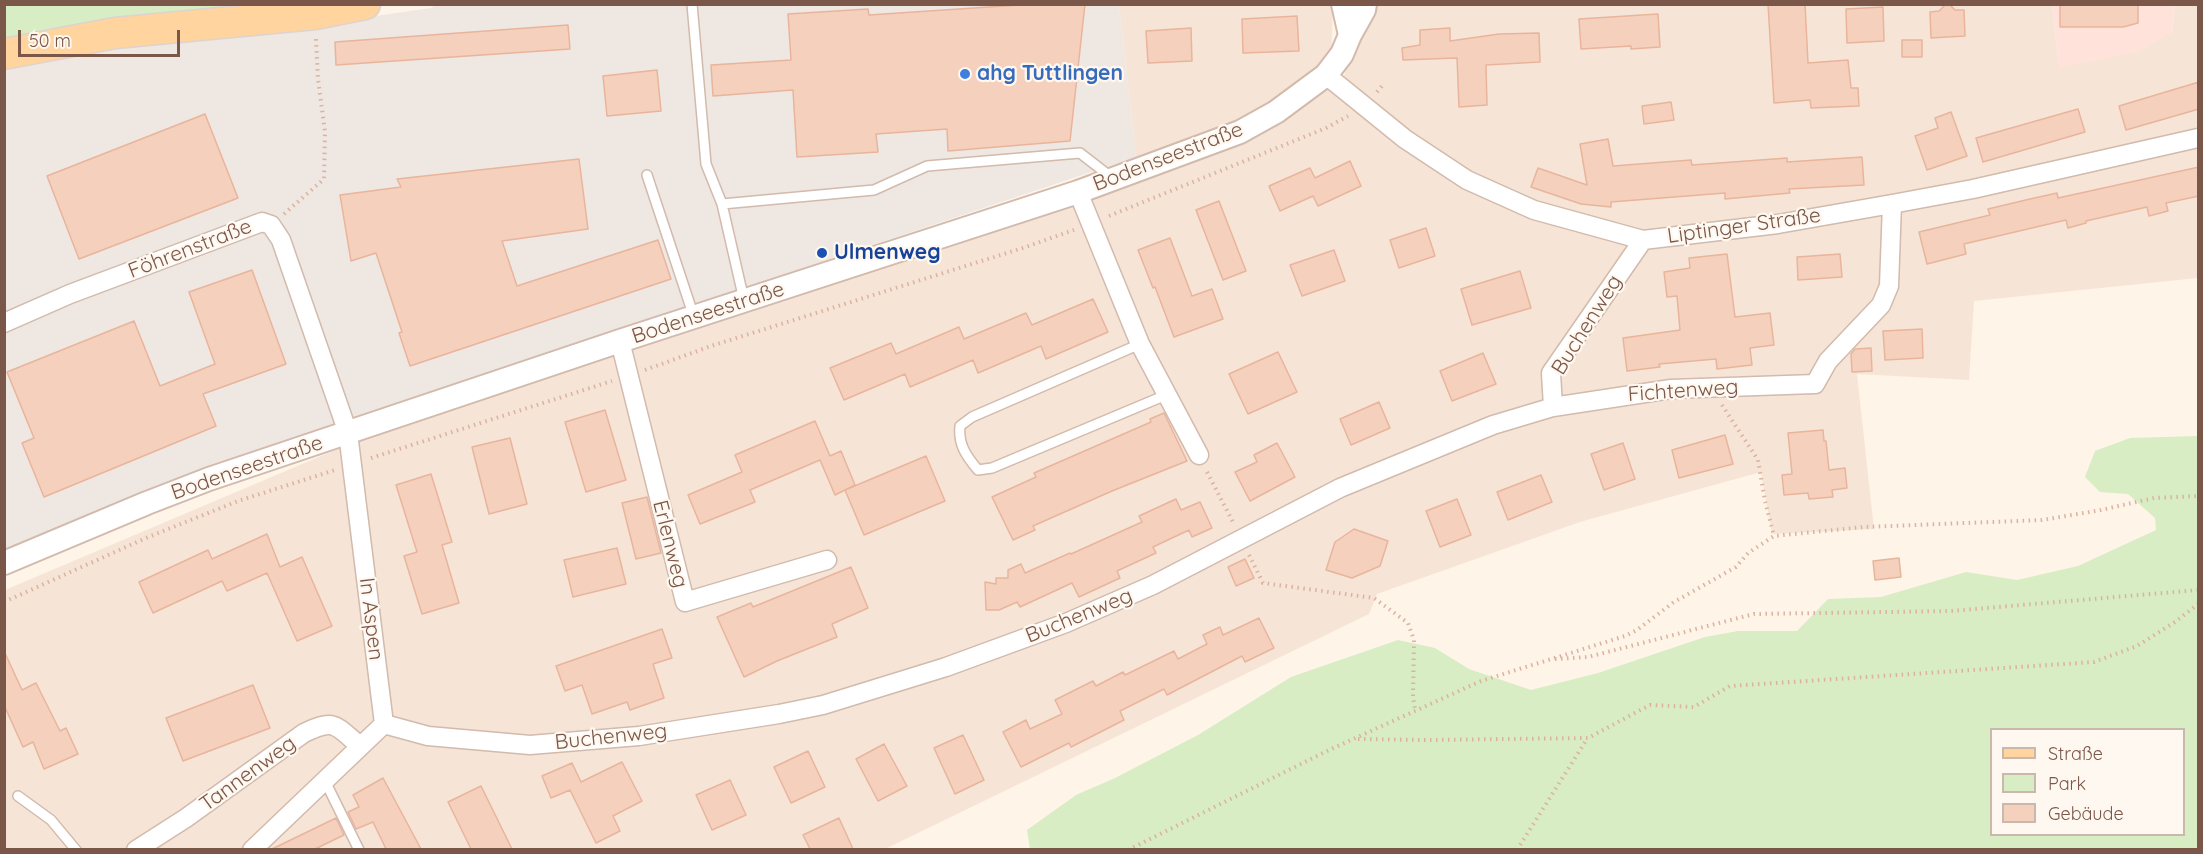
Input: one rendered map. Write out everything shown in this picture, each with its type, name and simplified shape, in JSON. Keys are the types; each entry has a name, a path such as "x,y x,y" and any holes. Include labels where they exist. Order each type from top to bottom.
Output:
{"main road":[{"path":"4,54 115,33 315,14 365,4"}],"street":[{"path":"1343,4 1350,35"},
{"name":"Bodenseestraße","path":"4,563 147,503 620,341 1078,192 1240,132 1276,112 1326,75 1342,54 1365,4"},
{"name":"Liptinger Straße","path":"1326,75 1366,105 1405,139 1467,180 1534,210 1643,240 1778,224 1892,204 1973,189 2199,138"},
{"path":"1078,192 1140,344 1199,455"},
{"name":"Fichtenweg","path":"1552,407 1671,389 1815,384 1828,361 1881,305 1889,286 1892,204"},
{"name":"Föhrenstraße","path":"4,322 70,294 262,222 271,225 281,240 348,433"},
{"name":"Buchenweg","path":"384,724 428,736 530,745 639,736 823,705 946,667 1066,623 1154,585 1340,488 1493,425 1552,407 1551,373 1643,240"},
{"name":"Erlenweg","path":"620,341 685,602 827,560"},
{"name":"In Aspen","path":"348,433 384,724"},
{"name":"Tannenweg","path":"136,849 186,818 304,734 324,724 337,727 360,746"},
{"path":"252,849 384,724"}],"lane":[{"path":"692,4 706,164 722,204 744,301"},
{"path":"722,204 874,190 927,166 1080,153 1113,178"},
{"path":"647,175 694,317"},
{"path":"1140,344 972,417 960,426 959,438 967,457 978,470 992,468 1166,395"},
{"path":"325,781 359,849"},
{"path":"18,796 51,820 76,849"}],"path":[{"path":"271,225 324,178 325,132 318,79 315,14"},
{"path":"4,602 146,538 238,501 628,376 711,346 1026,248 1091,224 1326,128 1366,105"},
{"path":"1711,388 1758,460 1774,536"},
{"path":"1199,455 1263,583 1374,598 1408,622 1414,640 1413,697 1415,710"},
{"path":"1128,849 1354,739 1481,681 1625,636 1637,630 1674,602 1736,567 1748,553 1774,536 1864,527 2042,519 2101,510 2154,498 2199,496"},
{"path":"1547,659 1588,657 1754,614 1951,611 2199,590"},
{"path":"1354,739 1426,741 1587,738 1650,705 1694,706 1730,686 2094,662 2137,646 2199,604"},
{"path":"1516,849 1587,738"}],"shaded area":[{"path":"435,5 1119,5 1136,157 346,421 5,555 5,71 172,38 314,25 431,8"},
{"path":"1119,5 1333,5 1331,66 1341,85 1368,5 2052,5 2059,67 2172,32 2175,5 2198,5 2198,278 1974,301 1969,380 1857,374 1874,529 1772,534 1761,472 1580,522 1377,594 1369,614 885,849 5,850 5,590 354,442 1131,177 1136,157"},
{"path":"2052,5 2175,5 2172,32 2138,52 2059,68"}],"green space":[{"path":"226,4 228,9 5,42 5,5"},
{"path":"2198,436 2198,849 1030,849 1027,830 1076,795 1115,778 1198,735 1291,677 1398,640 1435,648 1469,669 1531,690 1598,673 1705,637 1738,631 1797,631 1828,599 1881,597 1966,572 2017,580 2078,566 2156,530 2155,518 2128,494 2100,492 2085,477 2095,451 2130,438"}],"building":[{"path":"1034,4 1085,4 1070,141 948,151 947,129 876,134 878,152 797,157 793,90 713,96 711,65 791,60 788,14 868,9 869,15"},
{"path":"1768,4 1805,4 1808,63 1848,60 1851,88 1858,88 1859,106 1811,108 1810,100 1774,103"},
{"path":"1946,4 1955,10 1964,10 1965,36 1931,38 1930,12 1939,11"},
{"path":"2060,4 2138,4 2138,23 2123,27 2060,27"},
{"path":"1883,7 1884,41 1847,43 1846,9"},
{"path":"1658,14 1660,47 1581,49 1579,19"},
{"path":"1297,16 1299,51 1243,53 1242,19"},
{"path":"568,25 570,49 336,65 335,42"},
{"path":"1191,28 1192,61 1148,63 1146,31"},
{"path":"1450,28 1450,41 1499,34 1539,33 1540,62 1486,65 1487,105 1459,107 1457,58 1403,60 1402,48 1420,45 1420,30"},
{"path":"1902,40 1922,40 1922,57 1902,57"},
{"path":"657,70 661,111 607,116 603,76"},
{"path":"2199,82 2199,109 2126,130 2119,106"},
{"path":"1671,102 1674,120 1644,124 1642,106"},
{"path":"2078,109 2085,132 1983,162 1976,138"},
{"path":"1951,112 1967,156 1927,170 1915,136 1938,128 1935,118"},
{"path":"205,114 238,198 79,259 47,176"},
{"path":"1608,139 1613,166 1691,160 1692,165 1787,158 1787,162 1862,157 1864,185 1789,189 1790,193 1725,199 1725,193 1611,202 1611,207 1581,204 1531,187 1538,168 1587,185 1580,144"},
{"path":"579,159 588,229 502,241 517,286 658,240 671,279 410,366 399,333 402,332 376,253 351,261 340,195 401,187 397,179"},
{"path":"1350,161 1361,186 1318,206 1313,196 1280,211 1269,186 1310,168 1315,178"},
{"path":"2199,167 2199,196 2166,203 2168,211 2149,216 2147,207 2086,221 2086,223 2068,228 2066,220 1964,244 1966,254 1927,264 1919,232 1990,215 1988,209 2030,199 2057,193 2058,198"},
{"path":"1219,201 1246,271 1223,280 1196,210"},
{"path":"1426,228 1435,256 1399,268 1390,240"},
{"path":"1170,238 1192,296 1212,289 1223,319 1174,337 1138,250"},
{"path":"1334,250 1345,281 1302,296 1290,265"},
{"path":"1727,254 1735,317 1770,313 1774,345 1750,348 1752,365 1717,369 1716,359 1659,364 1660,367 1627,371 1623,338 1680,330 1677,296 1667,297 1664,272 1690,268 1689,258"},
{"path":"1840,254 1842,277 1798,280 1797,257"},
{"path":"252,270 286,364 203,394 216,426 44,497 22,443 34,438 7,372 134,321 160,386 215,364 189,292"},
{"path":"1520,271 1531,308 1472,325 1461,289"},
{"path":"1093,299 1108,332 1046,359 1041,346 978,373 973,360 910,387 905,374 844,400 830,368 891,343 896,354 959,327 964,339 1026,313 1032,325"},
{"path":"1922,329 1923,358 1885,360 1883,331"},
{"path":"1871,348 1872,371 1852,372 1851,354 1855,349"},
{"path":"1278,352 1297,392 1248,414 1229,374"},
{"path":"1483,353 1496,384 1452,401 1440,371"},
{"path":"1379,402 1390,428 1351,445 1340,419"},
{"path":"605,410 626,480 586,492 565,422"},
{"path":"1164,413 1187,461 1033,526 1035,530 1013,540 992,497 1036,477 1034,473 1151,422 1150,419"},
{"path":"815,421 830,456 841,451 855,485 835,495 820,460 750,490 755,502 700,524 688,495 742,472 735,455"},
{"path":"1823,430 1829,470 1845,468 1847,488 1832,490 1833,497 1809,499 1808,493 1784,495 1782,475 1792,474 1788,433"},
{"path":"1725,435 1733,464 1679,478 1672,450"},
{"path":"510,438 527,504 489,514 472,447"},
{"path":"1277,443 1295,477 1250,501 1235,472 1257,462 1254,455"},
{"path":"1623,443 1635,479 1604,490 1591,454"},
{"path":"926,456 945,501 864,535 845,490"},
{"path":"431,474 452,542 442,545 459,603 422,614 404,556 417,552 396,485"},
{"path":"1541,475 1552,502 1508,520 1497,492"},
{"path":"647,497 661,553 636,559 622,503"},
{"path":"1176,499 1181,510 1200,502 1212,528 1192,537 1189,530 1153,547 1156,553 1117,571 1120,578 1079,597 1072,583 1020,607 1017,602 999,610 986,610 985,582 996,584 996,578 1008,578 1008,570 1021,564 1025,573 1071,554 1142,522 1139,516"},
{"path":"1457,499 1471,535 1440,547 1426,511"},
{"path":"1354,529 1388,541 1380,566 1352,578 1326,570 1335,542"},
{"path":"267,534 280,567 302,557 332,626 297,641 267,573 227,591 222,581 153,613 139,582 208,550 212,559"},
{"path":"617,548 626,584 573,597 564,560"},
{"path":"1899,558 1901,577 1875,580 1873,561"},
{"path":"1245,559 1254,578 1236,586 1228,567"},
{"path":"851,567 868,608 832,624 837,637 744,677 717,617 751,603 753,607"},
{"path":"1259,618 1274,648 1245,662 1242,656 1167,695 1164,689 1120,711 1124,720 1071,747 1069,743 1021,767 1003,732 1026,720 1030,729 1062,714 1055,700 1093,681 1096,686 1123,672 1125,675 1174,651 1178,659 1207,644 1203,635 1220,627 1223,635"},
{"path":"662,629 672,658 653,664 664,698 630,710 627,702 592,714 582,685 565,691 556,666"},
{"path":"4,651 22,690 36,683 60,731 66,728 78,754 44,769 33,742 23,747 4,705"},
{"path":"253,685 270,728 183,761 166,718"},
{"path":"963,735 984,780 955,794 934,748"},
{"path":"884,744 907,786 878,801 856,759"},
{"path":"808,751 825,787 791,803 774,767"},
{"path":"622,762 642,801 613,816 620,831 596,843 570,790 551,798 542,776 572,763 581,782"},
{"path":"383,778 421,849 386,849 373,822 356,829 348,812 359,807 353,795"},
{"path":"730,780 746,815 712,830 696,795"},
{"path":"481,786 512,849 471,849 448,802"},
{"path":"336,818 344,835 315,849 272,849"},
{"path":"839,818 853,849 810,849 803,835"}],"place":[{"name":"ahg Tuttlingen","path":"965,74"},
{"name":"Ulmenweg","path":"822,253"}]}
